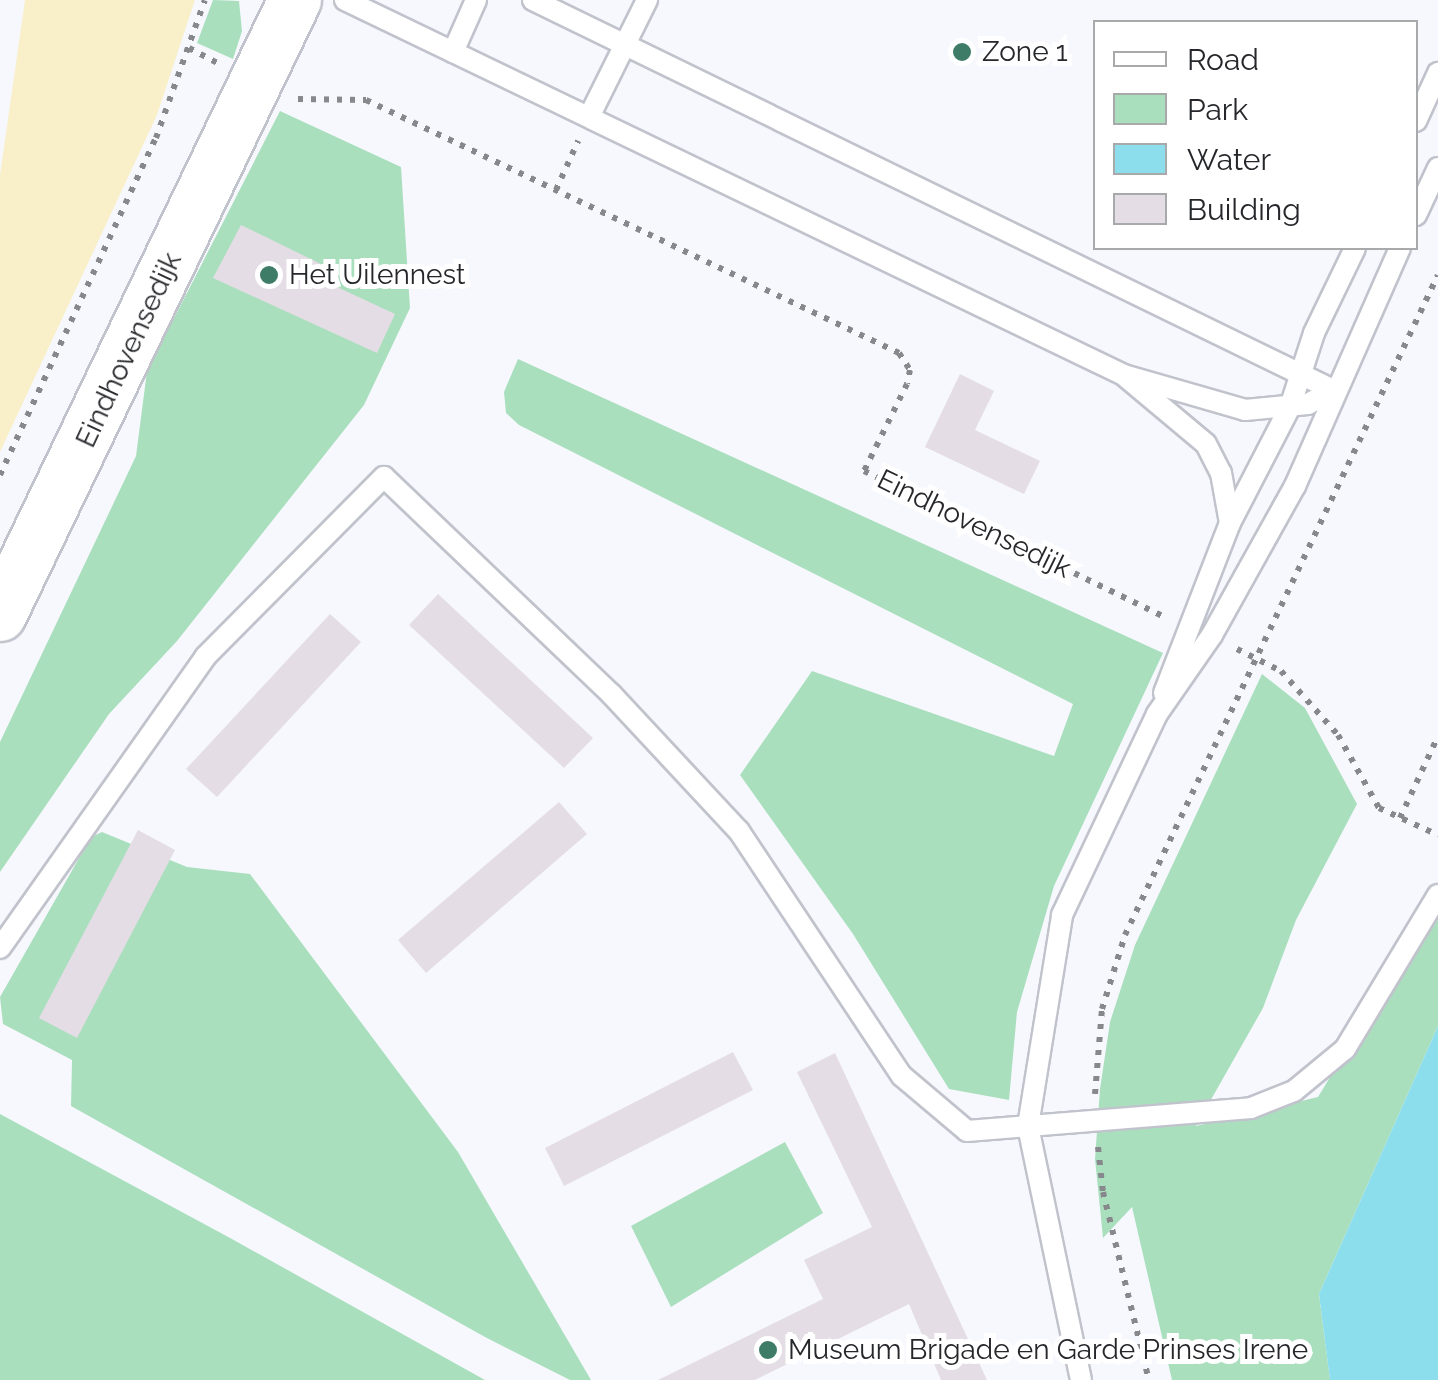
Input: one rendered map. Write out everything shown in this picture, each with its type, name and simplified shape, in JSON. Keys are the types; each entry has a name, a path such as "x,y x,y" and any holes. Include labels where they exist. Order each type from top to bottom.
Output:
{"street":[{"name":"Eindhovensedijk","path":"0,615 295,0"}],"lane":[{"path":"345,0 1124,375 1175,386 1222,407 1290,408 1333,390"},
{"path":"453,52 476,0"},
{"path":"533,0 627,42 1333,390"},
{"path":"588,117 647,0"},
{"path":"1418,117 1438,74"},
{"path":"1418,212 1438,168"},
{"path":"1081,1380 1028,1126 1062,914 1158,714 1185,627 1230,523 1290,408 1304,375 1314,333 1354,250"},
{"path":"1158,714 1212,635 1296,486 1333,390 1399,250"},
{"path":"1124,375 1206,444 1221,473 1230,523"},
{"path":"0,948 205,658 384,477 612,696 739,832 902,1076 966,1131 1252,1108 1294,1091 1345,1048 1438,895"}],"path":[{"path":"0,475 156,138 204,0"},
{"name":"Eindhovensedijk","path":"189,48 291,99 366,100 899,354 910,370 907,384 864,471 1185,627"},
{"path":"556,190 588,117"},
{"path":"1149,1380 1103,1192 1095,1120 1102,1009 1125,935 1438,275"},
{"path":"1212,635 1281,671 1338,735 1378,808 1438,835"},
{"path":"1400,818 1438,736"}],"green space":[{"path":"213,0 239,1 242,31 233,59 197,43"},
{"path":"280,111 401,167 410,308 364,405 177,641 109,714 0,872 0,742 136,456 147,371"},
{"path":"518,359 1163,653 1054,886 1017,1012 1009,1100 949,1089 853,934 740,775 812,671 1054,756 1073,704 519,425 506,413 504,392"},
{"path":"1262,674 1305,708 1357,804 1296,920 1263,1008 1196,1126 1318,1097 1438,899 1438,1026 1319,1294 1330,1380 1172,1380 1132,1207 1103,1238 1095,1159 1100,1089 1110,1022 1135,945"},
{"path":"102,832 187,867 250,874 458,1152 591,1380 570,1380 485,1337 71,1106 72,1060 3,1024 0,997 91,837"},
{"path":"0,1114 232,1239 485,1380 0,1380"},
{"path":"785,1142 823,1213 671,1307 631,1226"}],"sand":[{"path":"25,0 195,0 157,115 0,452 0,175"}],"water":[{"path":"1438,1026 1438,1380 1330,1380 1319,1294"}],"building":[{"name":"Het Uilennest","path":"241,225 327,267 322,280 395,314 377,353 213,278"},
{"path":"960,374 994,391 975,430 1040,461 1024,494 925,447"},
{"path":"438,594 593,738 564,768 409,625"},
{"path":"330,614 361,642 217,797 186,769"},
{"path":"559,802 587,834 426,973 398,940"},
{"path":"138,830 175,850 77,1038 39,1018"},
{"path":"733,1052 753,1090 564,1186 545,1148"},
{"path":"835,1053 987,1380 941,1380 909,1304 755,1380 658,1380 823,1299 804,1260 872,1227 797,1072"}],"place":[{"name":"Zone 1","path":"962,52"},
{"name":"Het Uilennest","path":"269,275"},
{"name":"Museum Brigade en Garde Prinses Irene","path":"768,1350"}]}
